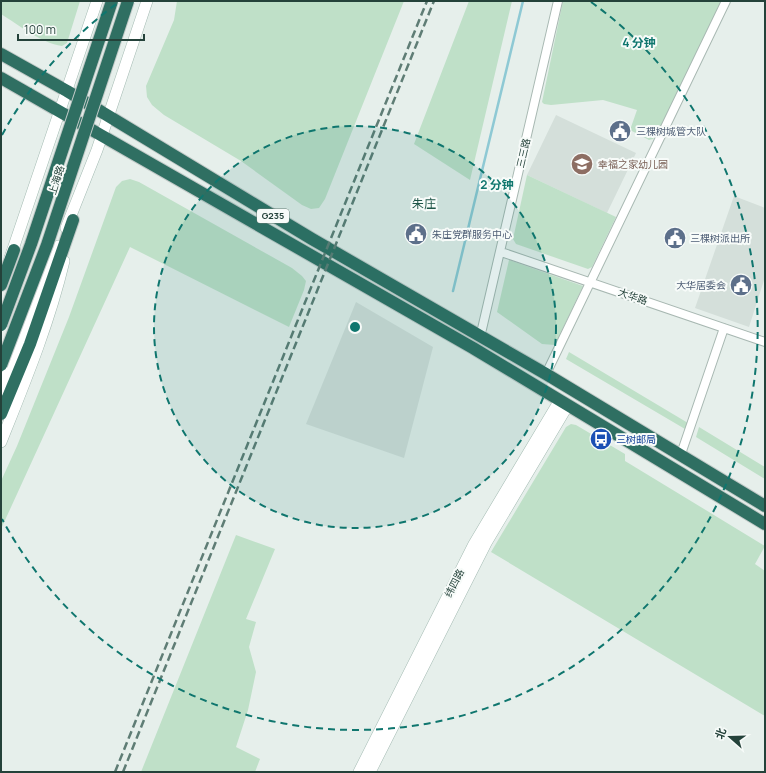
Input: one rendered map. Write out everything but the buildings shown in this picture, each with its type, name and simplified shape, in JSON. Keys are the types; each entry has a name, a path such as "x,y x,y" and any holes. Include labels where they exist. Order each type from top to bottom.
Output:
{"highway":[{"name":"上海路","path":"1,325 31,244 112,1"},
{"name":"上海路","path":"1,366 47,245 128,1"},
{"name":"G235","path":"1,54 67,91 312,239 546,374 765,506"},
{"name":"G235","path":"1,78 473,348 765,524"},
{"path":"1,414 30,344 73,220"},
{"path":"1,285 14,250"}],"street":[{"name":"上海路","path":"1,280 14,250 97,1"},
{"path":"1,442 38,348 54,300 73,220 147,1"},
{"name":"三三路","path":"482,329 558,1"},
{"path":"546,374 726,1"},
{"path":"1,390 97,150"},
{"name":"大华路","path":"501,252 765,342"},
{"path":"681,454 724,328"},
{"name":"纬四路","path":"359,772 474,544 564,403"},
{"name":"纬四路","path":"370,772 486,543 564,403"}],"shaded area":[{"name":"幸福之家幼儿园","path":"556,115 636,153 607,213 527,175"},
{"path":"734,196 765,208 765,277 749,327 695,308"},
{"path":"356,302 433,347 404,458 306,424"}],"green space":[{"path":"1,1 80,1 67,43 62,46 38,37 1,14"},
{"path":"177,1 404,1 325,199 319,208 311,209 302,205 241,161 164,115 152,105 147,97 146,86 174,20"},
{"path":"469,1 512,1 470,180 414,144"},
{"path":"563,1 723,1 658,133 653,139 649,140 630,130 637,110 603,100 551,105 544,104 542,102"},
{"path":"527,175 616,217 592,267 588,269 516,244 513,239"},
{"path":"130,179 139,182 292,268 306,281 304,290 289,327 130,247 1,529 1,481 17,446 69,317 116,187 122,181"},
{"path":"509,260 583,286 555,345 542,344 497,312"},
{"path":"569,352 688,423 685,429 566,359"},
{"path":"571,424 576,425 625,454 625,461 765,546 755,564 765,571 765,716 491,552 566,427"},
{"path":"699,427 765,467 765,479 696,437"},
{"path":"236,535 275,549 246,619 256,622 249,647 256,672 248,710 236,747 260,759 255,772 141,772"}],"waterway":[{"path":"453,291 523,1"}],"railway":[{"path":"115,772 427,1"},
{"path":"123,772 434,1"}],"place":[{"name":"三棵树城管大队","path":"620,131"},
{"name":"幸福之家幼儿园","path":"582,164"},
{"name":"朱庄党群服务中心","path":"416,234"},
{"name":"三棵树派出所","path":"675,238"},
{"name":"大华居委会","path":"741,285"},
{"name":"三树邮局","path":"601,439"}],"district":[{"name":"朱庄","path":"424,204"}]}
